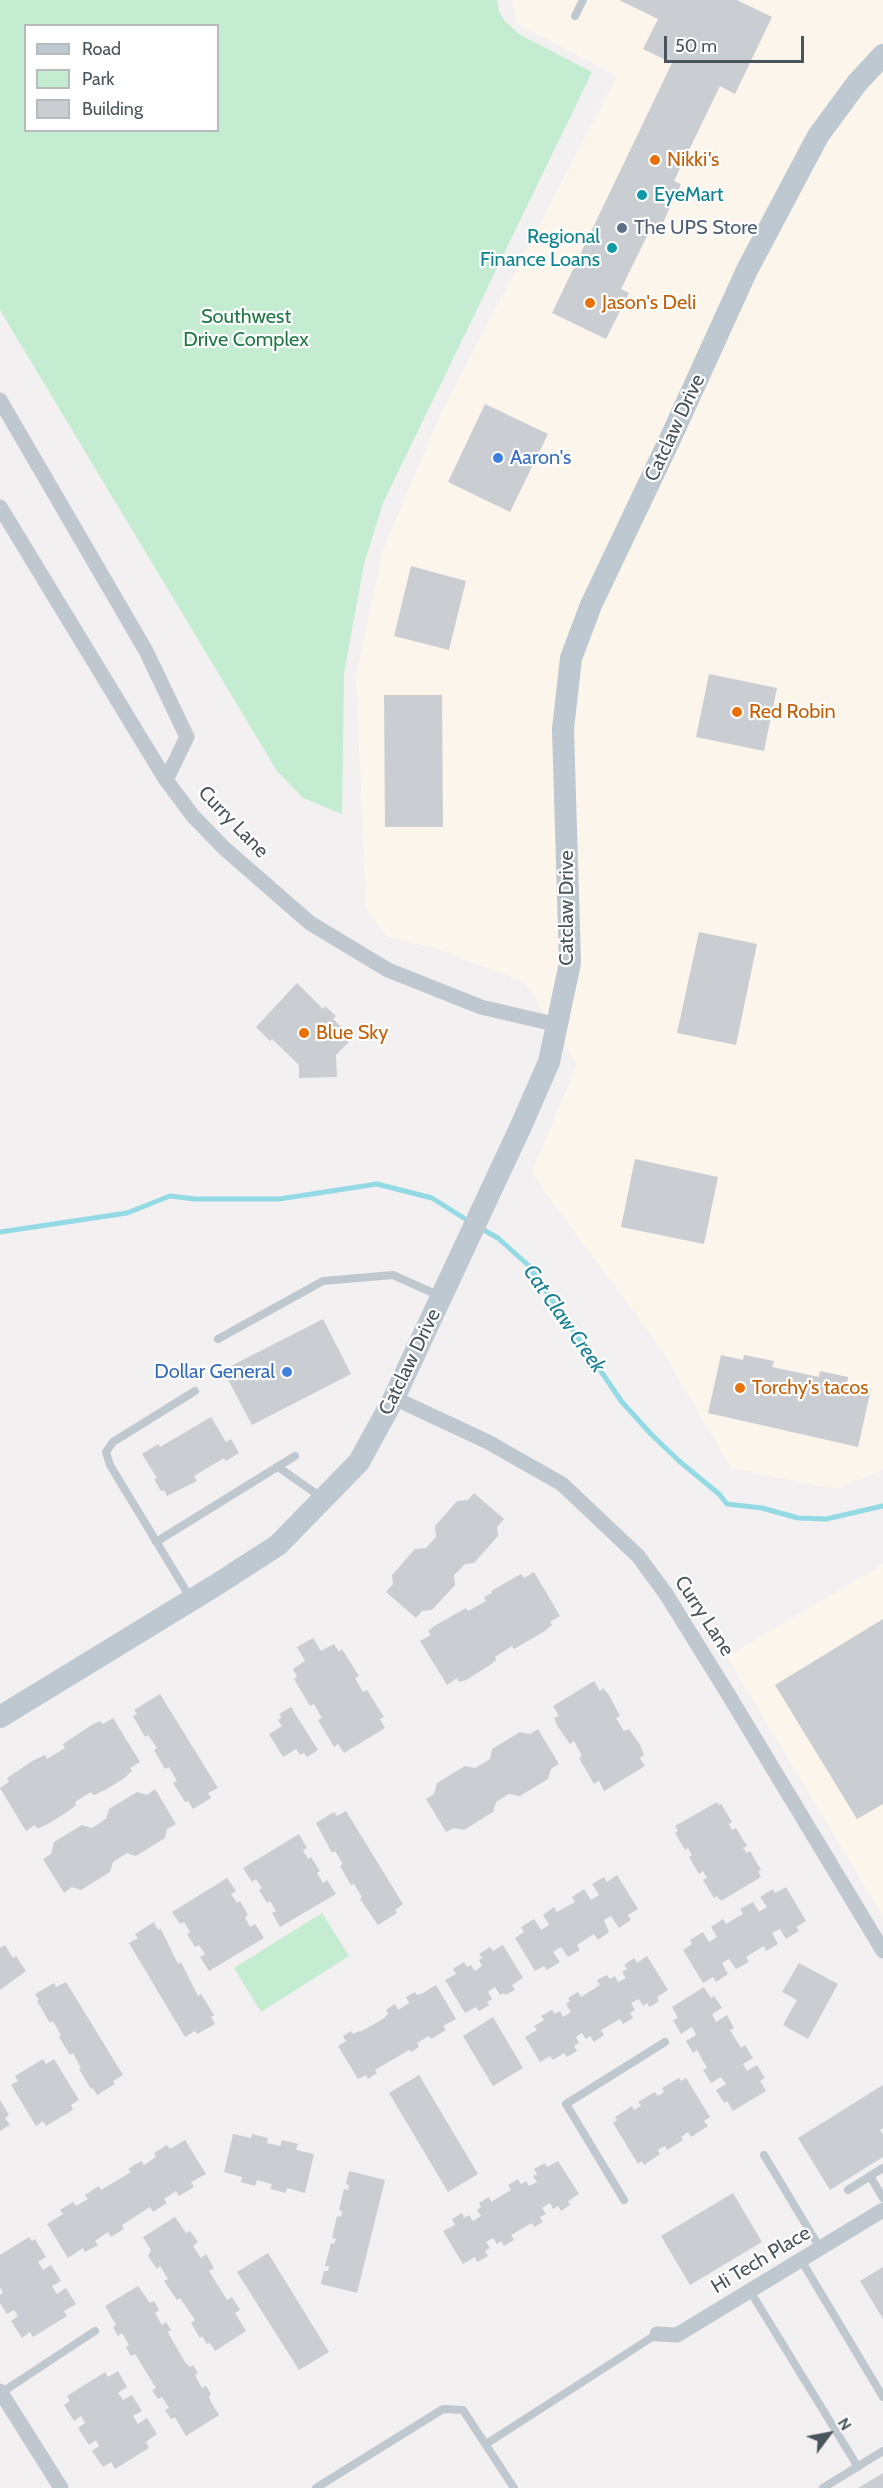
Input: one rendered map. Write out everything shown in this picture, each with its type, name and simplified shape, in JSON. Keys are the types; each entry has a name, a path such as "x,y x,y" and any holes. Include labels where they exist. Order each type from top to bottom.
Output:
{"street":[{"name":"Catclaw Drive","path":"0,1717 278,1545 359,1462 394,1398 549,1062 570,963 563,729 571,658 591,605 747,270 814,143 857,83 883,55"},
{"path":"857,83 883,66"},
{"path":"0,400 146,651 187,737 166,780"},
{"name":"Curry Lane","path":"0,507 166,780 193,816 224,848 310,922 388,970 481,1006 558,1024"},
{"name":"Curry Lane","path":"394,1398 488,1442 562,1484 639,1556 666,1594 716,1674 883,1951"},
{"name":"Hi Tech Place","path":"657,2334 677,2335 883,2210"},
{"path":"1,2392 61,2488"}],"lane":[{"path":"575,16 583,0"},
{"path":"218,1339 323,1281 393,1275 441,1296"},
{"path":"192,1600 110,1465 106,1452 113,1442 195,1391"},
{"path":"156,1542 295,1456"},
{"path":"278,1467 324,1499"},
{"path":"624,2200 566,2104 665,2043"},
{"path":"764,2155 820,2248"},
{"path":"848,2190 883,2168"},
{"path":"870,2176 883,2198"},
{"path":"801,2260 883,2397"},
{"path":"750,2291 858,2467"},
{"path":"1,2392 95,2331"},
{"path":"486,2444 657,2334"},
{"path":"316,2488 443,2409 463,2410 514,2488"},
{"path":"823,2488 883,2451"}],"shaded area":[{"path":"512,0 883,0 883,1470 835,1489 731,1468 660,1347 543,1190 532,1172 577,1064 524,982 438,949 386,936 366,908 356,676 383,550 440,415 617,76 516,23"},
{"path":"883,1564 883,1916 727,1657"}],"green space":[{"name":"Southwest Drive Complex","path":"0,0 497,0 499,12 520,35 592,72 383,503 364,564 344,673 342,814 303,798 277,771 0,310"},
{"path":"322,1913 349,1956 261,2012 234,1968"}],"building":[{"path":"619,0 737,0 772,17 735,94 720,86 674,181 681,184 658,233 650,230 621,289 629,293 606,339 552,313 672,63 643,49 658,19"},
{"name":"Aaron's","path":"485,404 548,434 510,512 448,482"},
{"path":"411,566 466,581 449,650 394,636"},
{"name":"Red Robin","path":"709,674 777,688 764,751 696,737"},
{"path":"384,695 442,695 443,827 385,827"},
{"path":"699,932 757,944 736,1045 677,1033"},
{"name":"Blue Sky","path":"297,983 323,1009 325,1006 336,1016 333,1019 353,1038 336,1055 337,1077 299,1078 299,1065 256,1027"},
{"path":"635,1159 718,1177 704,1244 621,1227"},
{"name":"Dollar General","path":"323,1319 351,1374 252,1425 223,1370"},
{"path":"721,1355 743,1360 744,1355 774,1361 772,1367 819,1377 820,1371 848,1377 847,1384 871,1389 858,1447 708,1413"},
{"path":"211,1417 226,1442 231,1439 239,1453 226,1461 224,1458 194,1476 197,1481 167,1496 164,1490 161,1491 154,1479 157,1478 142,1454 158,1444 160,1447"},
{"path":"474,1493 504,1519 497,1527 498,1536 474,1563 465,1564 454,1575 455,1585 432,1610 422,1611 416,1618 386,1592 393,1584 392,1575 415,1549 426,1548 436,1537 435,1526 457,1501 468,1500"},
{"path":"534,1572 560,1616 550,1622 552,1625 545,1631 514,1649 512,1646 495,1657 496,1660 490,1665 466,1680 459,1682 457,1678 447,1685 420,1641 431,1635 428,1631 436,1625 466,1608 468,1611 486,1601 484,1597 492,1593 491,1591 521,1574 524,1578"},
{"path":"883,1619 883,1804 857,1819 775,1685"},
{"path":"313,1638 321,1651 334,1644 339,1652 342,1649 359,1676 355,1678 363,1692 367,1690 384,1717 380,1719 385,1728 344,1753 338,1744 334,1747 318,1720 322,1718 314,1704 310,1706 294,1679 297,1677 293,1669 305,1661 297,1647"},
{"path":"594,1681 600,1691 603,1688 609,1695 620,1716 616,1718 624,1731 629,1729 640,1745 644,1755 640,1758 645,1766 604,1791 599,1781 594,1784 579,1758 582,1756 574,1741 570,1744 554,1718 559,1716 553,1706"},
{"path":"160,1694 218,1788 208,1793 211,1798 193,1809 188,1801 185,1802 173,1783 177,1781 169,1767 165,1769 154,1750 157,1748 148,1735 145,1737 133,1716 137,1714 134,1710"},
{"path":"291,1707 318,1750 307,1757 304,1753 300,1755 296,1749 283,1757 269,1734 282,1726 278,1720 282,1717 279,1714"},
{"path":"113,1718 140,1762 130,1768 132,1771 123,1779 105,1790 94,1795 91,1792 48,1824 37,1829 35,1825 26,1831 0,1788 9,1782 7,1778 34,1760 45,1755 47,1759 65,1748 63,1744 90,1726 100,1721 103,1724"},
{"path":"538,1729 559,1764 551,1769 548,1779 520,1796 509,1794 496,1802 493,1812 464,1830 454,1828 446,1832 426,1799 434,1794 437,1783 465,1766 475,1768 490,1759 492,1749 520,1732 530,1734"},
{"path":"155,1789 176,1824 167,1829 165,1838 136,1856 127,1853 113,1862 110,1872 81,1890 72,1887 64,1893 43,1859 51,1854 54,1842 82,1825 92,1828 106,1819 109,1809 137,1792 147,1795"},
{"path":"717,1802 721,1804 732,1822 729,1824 732,1830 736,1828 747,1846 743,1848 747,1853 750,1851 761,1870 758,1871 761,1877 721,1901 717,1896 714,1898 703,1880 707,1878 703,1871 699,1874 689,1857 692,1855 688,1848 685,1850 675,1833 678,1831 675,1826"},
{"path":"346,1811 403,1904 395,1910 397,1913 378,1925 360,1899 362,1897 354,1884 351,1885 340,1866 343,1864 335,1851 332,1853 316,1823 334,1812 337,1816"},
{"path":"299,1834 307,1848 303,1850 308,1859 311,1857 320,1871 317,1873 323,1883 327,1880 336,1894 280,1927 272,1913 276,1911 270,1901 267,1903 259,1890 262,1888 256,1879 252,1882 243,1868"},
{"path":"617,1875 638,1909 628,1915 631,1920 619,1928 611,1916 604,1920 609,1932 598,1940 594,1934 577,1945 580,1950 568,1957 561,1947 553,1952 560,1962 547,1970 544,1966 535,1971 515,1938 524,1932 521,1927 534,1919 541,1930 549,1925 543,1915 554,1907 557,1912 575,1902 572,1897 584,1889 591,1900 599,1895 592,1884 604,1877 607,1882"},
{"path":"227,1878 236,1891 231,1894 237,1903 240,1901 248,1915 245,1917 250,1927 255,1924 264,1938 209,1971 200,1957 205,1954 199,1945 195,1947 187,1934 190,1932 184,1922 180,1924 172,1912"},
{"path":"786,1887 806,1921 796,1927 799,1931 786,1939 780,1929 772,1933 778,1944 766,1951 764,1946 746,1957 749,1962 736,1969 729,1959 722,1963 728,1974 716,1982 713,1977 703,1983 683,1950 692,1944 690,1940 703,1932 709,1942 717,1937 711,1927 723,1919 726,1924 743,1914 740,1909 753,1902 759,1912 767,1907 760,1897 773,1889 775,1893"},
{"path":"154,1922 158,1930 161,1929 178,1964 181,1962 198,1996 201,1994 214,2015 211,2017 215,2024 197,2034 195,2031 185,2037 129,1943 138,1938 135,1934"},
{"path":"5,1945 13,1958 16,1956 26,1971 0,1990 0,1948"},
{"path":"503,1945 523,1978 512,1985 515,1990 505,1995 504,1993 500,1995 495,1987 488,1992 492,1999 487,2002 489,2005 479,2011 476,2007 465,2013 445,1980 456,1974 453,1969 464,1962 467,1967 471,1965 475,1971 482,1966 479,1960 482,1958 479,1954 490,1947 493,1951"},
{"path":"647,1956 668,1990 657,1997 659,2001 650,2007 647,2003 643,2006 639,1999 631,2003 635,2010 630,2013 633,2018 623,2024 620,2019 601,2030 604,2035 594,2042 590,2036 586,2039 582,2033 576,2037 579,2043 574,2046 577,2051 567,2057 564,2053 553,2060 550,2056 540,2062 525,2037 537,2030 534,2026 544,2020 541,2016 552,2010 555,2014 560,2011 563,2017 571,2012 566,2004 570,2001 568,1998 578,1992 581,1997 600,1985 597,1980 607,1975 610,1979 615,1976 618,1982 626,1978 622,1972 627,1969 624,1965 634,1958 637,1963"},
{"path":"799,1963 838,1984 808,2039 783,2025 797,2000 782,1992"},
{"path":"66,1982 123,2075 113,2081 115,2084 97,2095 79,2069 81,2068 73,2053 70,2055 59,2037 61,2035 53,2021 50,2023 35,1994 54,1983 56,1987"},
{"path":"436,1985 456,2019 443,2026 446,2030 431,2039 429,2036 417,2043 419,2047 411,2052 409,2050 375,2070 377,2073 368,2079 366,2075 358,2079 338,2046 346,2041 343,2036 351,2031 353,2034 360,2032 383,2019 388,2014 386,2010 395,2004 398,2010 409,2003 406,1997 415,1992 417,1995 423,1993"},
{"path":"704,1987 711,1998 714,1996 722,2008 712,2014 716,2022 727,2015 734,2028 730,2030 741,2048 745,2045 753,2058 743,2064 747,2071 757,2065 765,2078 760,2081 766,2091 733,2111 727,2101 724,2103 716,2090 726,2084 721,2077 711,2083 703,2070 707,2068 697,2050 693,2053 686,2041 696,2035 692,2027 681,2034 673,2020 678,2018 672,2007"},
{"path":"493,2017 523,2068 493,2086 463,2036"},
{"path":"43,2059 46,2064 54,2059 79,2100 71,2105 73,2110 46,2126 43,2121 36,2126 11,2085 18,2081 15,2076"},
{"path":"419,2075 478,2174 448,2192 389,2093"},
{"path":"679,2078 681,2081 686,2078 710,2117 704,2121 708,2126 691,2137 688,2132 681,2137 683,2140 667,2150 665,2146 658,2150 660,2154 644,2165 642,2161 638,2164 613,2123 617,2120 615,2117 632,2106 634,2110 641,2106 638,2102 655,2092 658,2096 664,2092 662,2088"},
{"path":"883,2085 883,2128 880,2130 883,2135 883,2157 830,2190 798,2138"},
{"path":"0,2100 9,2115 5,2118 10,2125 0,2131"},
{"path":"233,2134 251,2138 252,2134 268,2138 267,2143 280,2146 282,2140 298,2144 296,2150 314,2154 305,2193 287,2188 286,2193 270,2189 272,2184 257,2180 255,2186 241,2182 242,2177 224,2172"},
{"path":"185,2140 206,2174 191,2182 194,2187 179,2196 176,2191 164,2199 167,2203 153,2212 150,2207 122,2225 124,2229 111,2237 108,2232 95,2241 98,2245 85,2252 83,2248 68,2258 47,2224 63,2214 60,2210 73,2202 76,2206 88,2199 85,2195 99,2186 101,2190 131,2172 128,2169 141,2161 144,2165 156,2157 154,2153 167,2145 170,2149"},
{"path":"558,2161 579,2194 568,2201 570,2205 561,2211 558,2206 553,2209 550,2203 542,2208 546,2214 540,2217 543,2222 534,2227 532,2223 511,2235 514,2240 504,2246 501,2241 497,2244 493,2238 486,2242 490,2248 485,2251 488,2256 477,2262 475,2257 463,2264 443,2231 455,2225 452,2219 462,2213 464,2218 469,2215 473,2221 481,2216 477,2210 481,2207 479,2203 489,2197 491,2202 511,2190 508,2185 518,2179 521,2184 526,2181 529,2186 537,2182 533,2176 537,2174 534,2169 545,2163 547,2167"},
{"path":"349,2171 385,2180 357,2293 321,2284 324,2271 328,2271 329,2266 325,2266 331,2243 334,2244 336,2239 332,2238 337,2216 341,2217 342,2211 339,2210 344,2189 348,2190 349,2185 346,2184"},
{"path":"733,2193 762,2242 690,2285 661,2236"},
{"path":"175,2217 186,2233 190,2231 198,2242 193,2246 201,2258 206,2254 214,2268 209,2271 227,2300 232,2297 240,2310 235,2313 246,2331 215,2351 202,2336 200,2338 191,2323 195,2320 180,2298 177,2300 164,2281 168,2279 160,2266 157,2269 148,2256 151,2250 143,2237"},
{"path":"29,2237 32,2241 35,2239 46,2257 38,2262 43,2270 51,2265 61,2281 52,2286 57,2294 66,2288 76,2304 64,2311 67,2316 33,2337 30,2332 22,2338 11,2321 18,2316 14,2310 7,2314 0,2303 0,2295 3,2293 0,2287 0,2255"},
{"path":"268,2253 329,2352 299,2370 237,2272"},
{"path":"883,2267 883,2319 860,2281"},
{"path":"138,2286 150,2303 154,2301 159,2310 155,2313 162,2325 166,2322 171,2330 168,2332 185,2362 190,2367 193,2365 198,2373 195,2375 202,2388 206,2386 211,2394 209,2396 211,2402 219,2415 186,2436 175,2417 171,2419 165,2410 169,2408 162,2397 158,2399 152,2390 156,2388 135,2354 131,2356 126,2347 129,2345 122,2333 118,2336 113,2327 116,2325 105,2306"},
{"path":"118,2371 127,2387 118,2393 123,2400 132,2395 142,2411 133,2416 138,2424 147,2418 157,2434 146,2442 149,2448 115,2469 111,2462 103,2467 92,2451 99,2446 96,2440 89,2445 78,2428 85,2423 81,2416 74,2421 64,2405 70,2401 67,2396 105,2372 108,2377"},
{"path":"883,2473 883,2488 858,2488"}],"waterway":[{"name":"Cat Claw Creek","path":"0,1232 127,1213 170,1196 195,1199 279,1199 377,1184 432,1198 470,1222"},
{"name":"Cat Claw Creek","path":"480,1228 498,1238 528,1265 622,1402 651,1434 719,1494 727,1504 762,1508 798,1518 826,1519 883,1506"}],"place":[{"name":"Nikki's","path":"655,160"},
{"name":"EyeMart","path":"642,195"},
{"name":"The UPS Store","path":"622,228"},
{"name":"Regional Finance Loans","path":"612,248"},
{"name":"Jason's Deli","path":"590,303"},
{"name":"Aaron's","path":"498,458"},
{"name":"Red Robin","path":"737,712"},
{"name":"Blue Sky","path":"304,1033"},
{"name":"Dollar General","path":"287,1372"},
{"name":"Torchy's tacos","path":"740,1388"}]}
